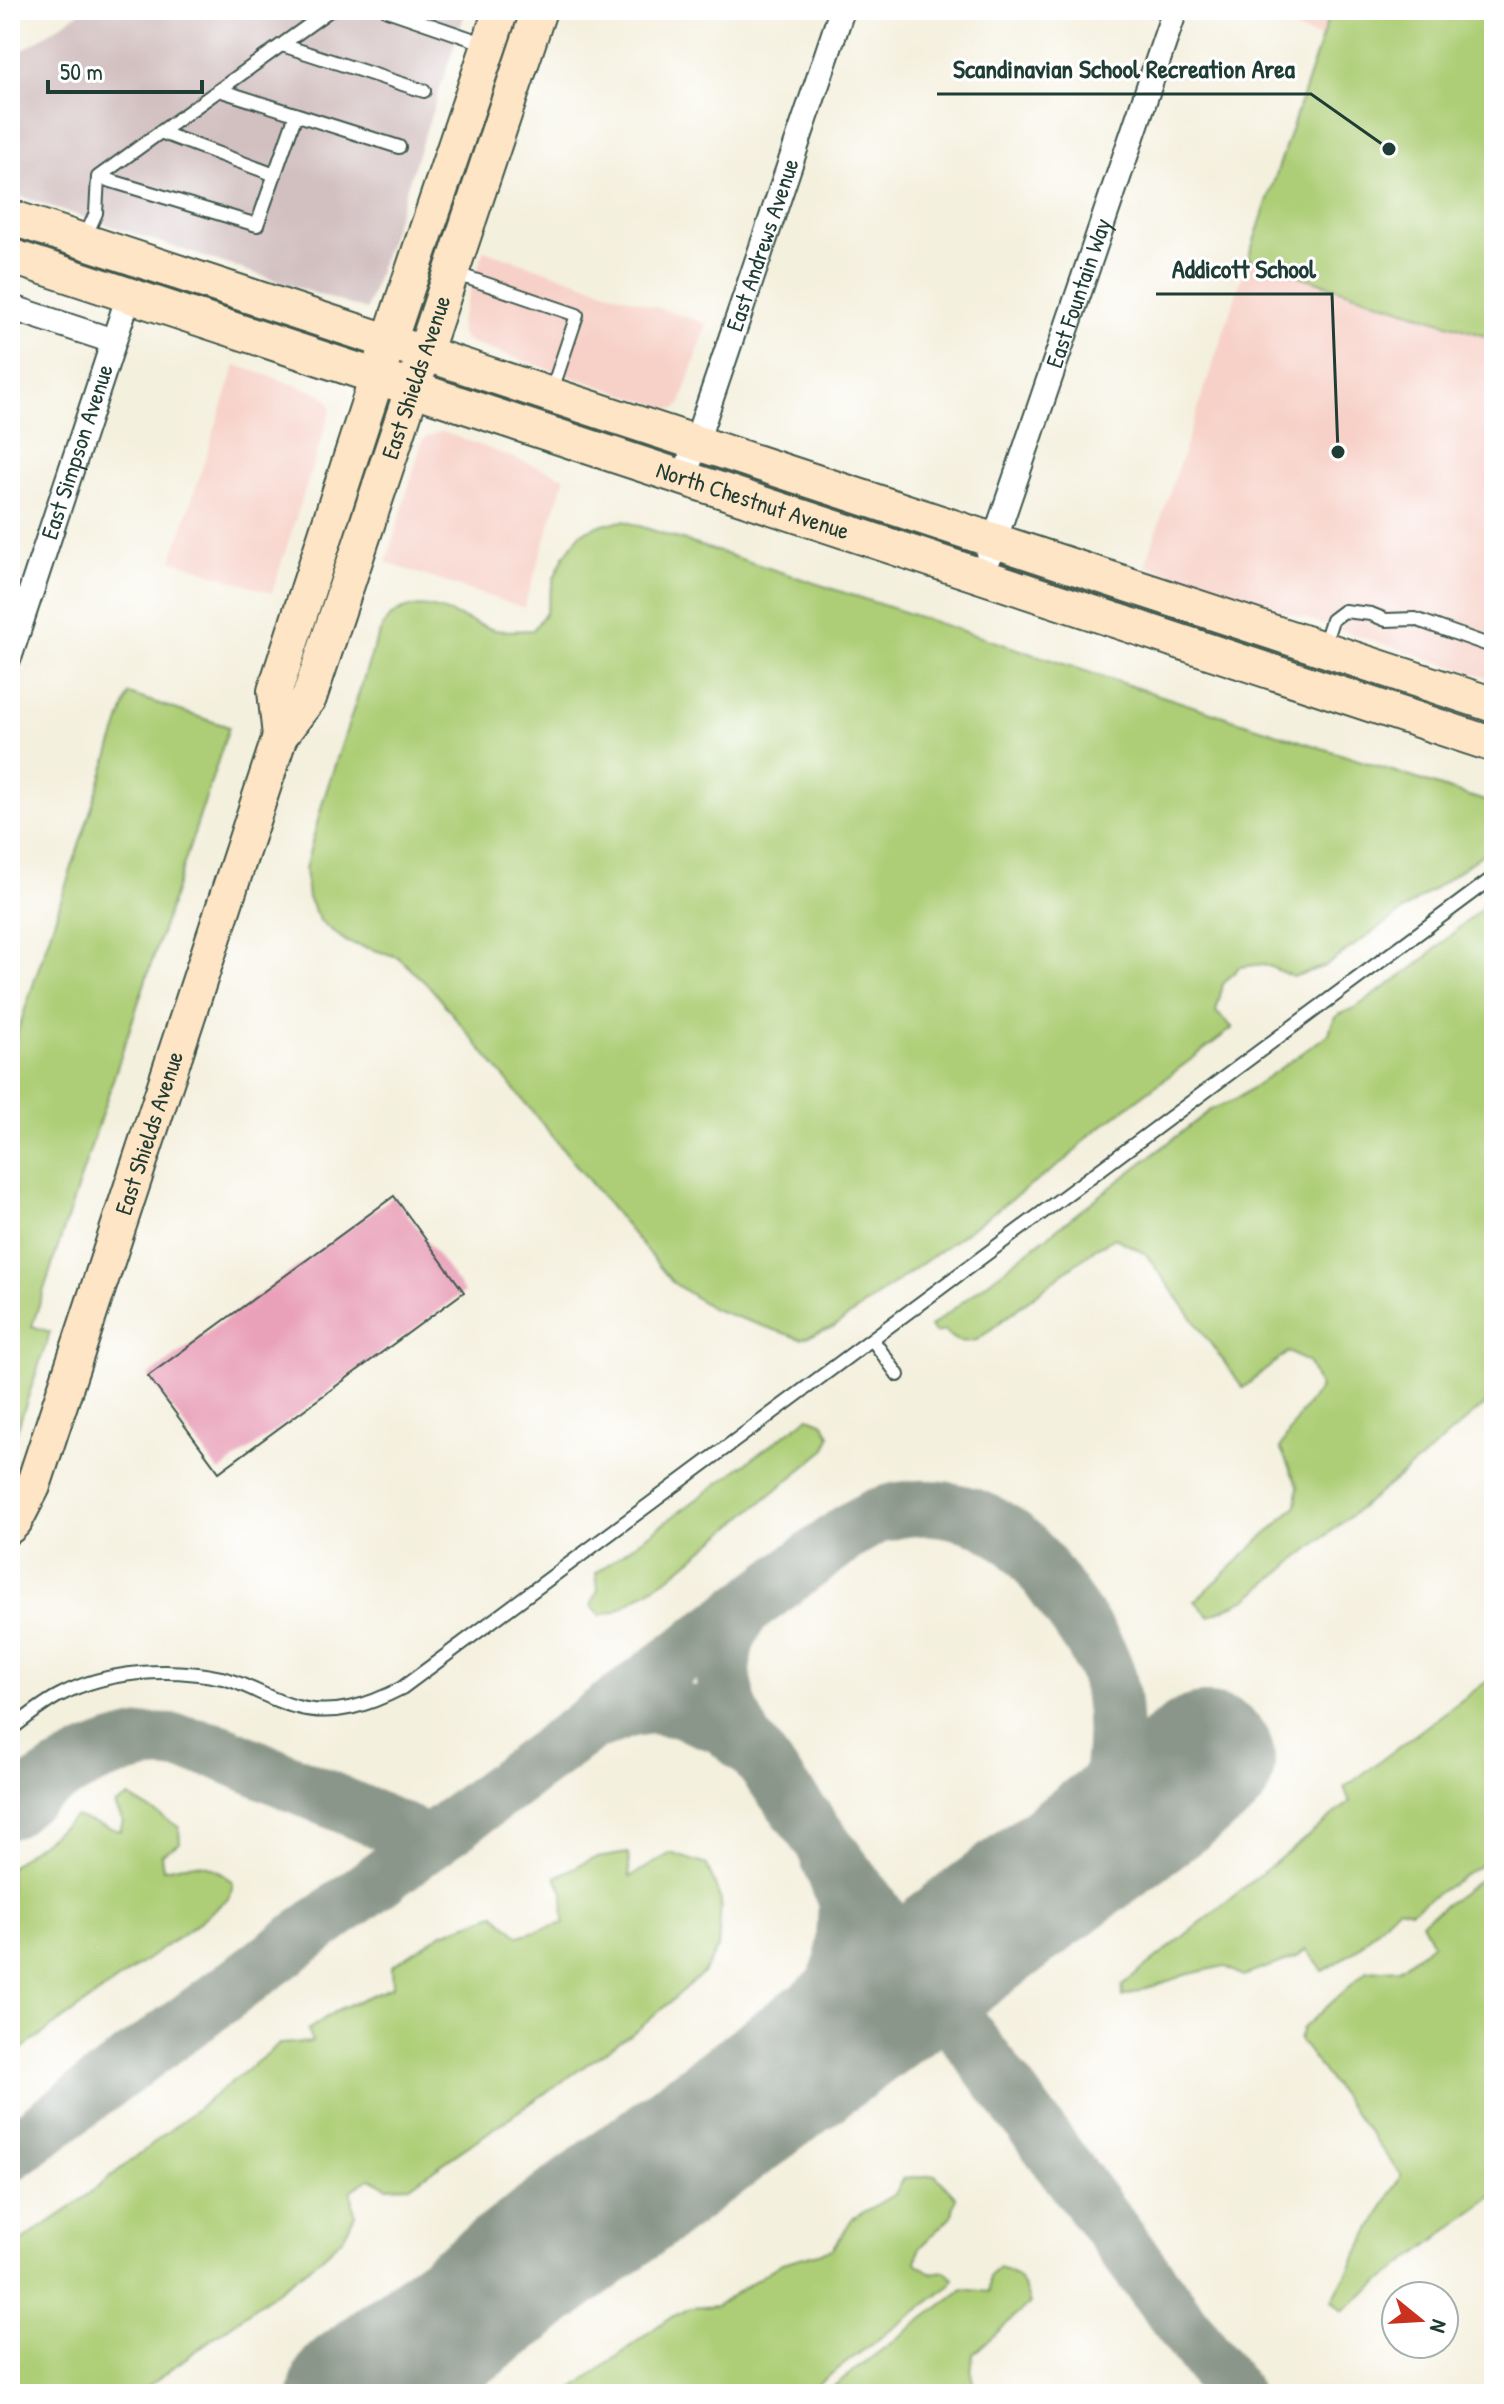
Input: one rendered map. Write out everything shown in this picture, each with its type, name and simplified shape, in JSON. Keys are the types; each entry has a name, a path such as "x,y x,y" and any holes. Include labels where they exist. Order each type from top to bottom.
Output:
{"main road":[{"name":"East Shields Avenue","path":"280,736 275,691 501,10"},
{"name":"East Shields Avenue","path":"10,1526 33,1486 280,736 309,698 539,10"},
{"name":"North Chestnut Avenue","path":"10,217 1494,705"},
{"path":"10,238 64,256 79,252 84,241"},
{"name":"North Chestnut Avenue","path":"10,256 1494,745"}],"street":[{"name":"East Andrews Avenue","path":"684,478 842,10"},
{"name":"East Fountain Way","path":"982,577 1175,10"},
{"name":"East Simpson Avenue","path":"10,655 129,295"},
{"path":"10,307 113,341"}],"lane":[{"path":"98,177 330,10"},
{"path":"387,10 489,45"},
{"path":"282,45 424,91"},
{"path":"219,90 399,147"},
{"path":"98,177 257,225 296,114"},
{"path":"160,132 275,175"},
{"path":"84,241 96,213 98,177"},
{"path":"451,272 577,315 551,394"},
{"path":"1323,649 1332,620 1344,611 1371,614 1386,620 1415,619 1494,647"},
{"path":"10,1730 59,1695 80,1686 106,1678 143,1673 183,1673 224,1679 297,1707 330,1711 372,1703 402,1688 1494,877"},
{"path":"872,1339 898,1375"}],"shaded area":[{"path":"83,10 466,10 366,310 10,193 10,59"},
{"path":"1237,10 1331,10 1321,38"},
{"path":"484,250 707,324 681,404 676,409 669,409 464,339 460,321"},
{"path":"1248,259 1494,339 1494,680 1145,566"},
{"path":"236,365 322,394 331,409 272,593 172,560"},
{"path":"441,431 565,477 524,608 386,563 423,439"}],"green space":[{"path":"1331,10 1494,10 1494,339 1248,259"},
{"path":"624,521 1494,804 1494,846 1325,966 1293,977 1264,964 1239,967 1223,984 1216,1012 1233,1028 1090,1135 1066,1160 834,1327 801,1339 713,1309 672,1282 431,988 398,957 347,942 320,921 308,898 305,869 323,801 376,641 386,621 400,610 427,607 495,630 533,630 546,612 554,578 564,556 581,533 603,524"},
{"path":"129,694 229,727 32,1326 50,1332 10,1451 10,1055"},
{"path":"1494,899 1494,1396 1420,1460 1247,1599 1209,1616 1195,1601 1296,1506 1298,1486 1280,1448 1301,1412 1320,1389 1309,1363 1288,1352 1243,1388 1145,1253 1115,1238 1096,1248 977,1340 959,1341 945,1331 934,1333 930,1327 1212,1109 1235,1100 1329,1034 1337,1016 1408,972"},
{"path":"809,1417 824,1423 830,1435 826,1449 671,1576 616,1611 601,1615 591,1606 598,1590 596,1573"},
{"path":"1494,1676 1494,1856 1411,1911 1398,1908 1354,1952 1323,1971 1306,1949 1297,1957 1243,1976 1224,1966 1185,1975 1123,1997 1122,1986 1350,1802 1344,1788"},
{"path":"129,1797 179,1827 180,1843 161,1855 163,1869 201,1864 216,1869 233,1883 230,1897 10,2057 10,1867 75,1817 120,1831 123,1821 115,1805"},
{"path":"628,1853 630,1877 671,1853 707,1865 721,1901 718,1948 703,1973 640,2028 410,2186 387,2187 370,2178 351,2191 355,2215 343,2238 323,2257 137,2394 10,2394 10,2249 73,2206 280,2044 312,2042 308,2030 337,2010 393,1986 392,1966 443,1933 495,1914 519,1936 564,1923 563,1892 556,1877 591,1859"},
{"path":"1494,1869 1494,2195 1342,2311 1332,2300 1401,2175 1299,2040 1303,2028 1367,1971 1399,1969 1433,1943 1422,1922"},
{"path":"935,2175 956,2197 952,2215 919,2248 916,2263 932,2273 945,2271 954,2279 950,2286 804,2394 567,2394 667,2319 690,2308 716,2306 782,2263 833,2249 852,2219 895,2194 904,2178"},
{"path":"999,2267 1020,2280 1030,2303 973,2354 971,2373 974,2387 1008,2389 1019,2394 823,2394 963,2289 989,2292 990,2276"}],"building":[{"path":"394,1196 464,1292 219,1472 148,1376"}],"taxiway":[{"path":"10,2153 850,1531 877,1516 898,1510 920,1508 962,1513 1001,1530 1018,1543 1046,1574 1099,1654 1111,1689 1114,1750 1108,1791 1089,1850"},
{"path":"742,1610 726,1644 723,1673 733,1717 756,1754"},
{"path":"600,1721 627,1710 651,1706 679,1710 722,1726 756,1754 822,1841 846,1903 843,1961 819,2026 774,2085"},
{"path":"10,1811 57,1777 94,1758 132,1745 167,1742 218,1751 428,1842"},
{"path":"822,1841 1234,2394"}],"runway":[{"path":"358,2394 1206,1762"}],"place":[{"name":"Scandinavian School Recreation Area","path":"1389,149"},
{"name":"Addicott School","path":"1338,452"}]}
